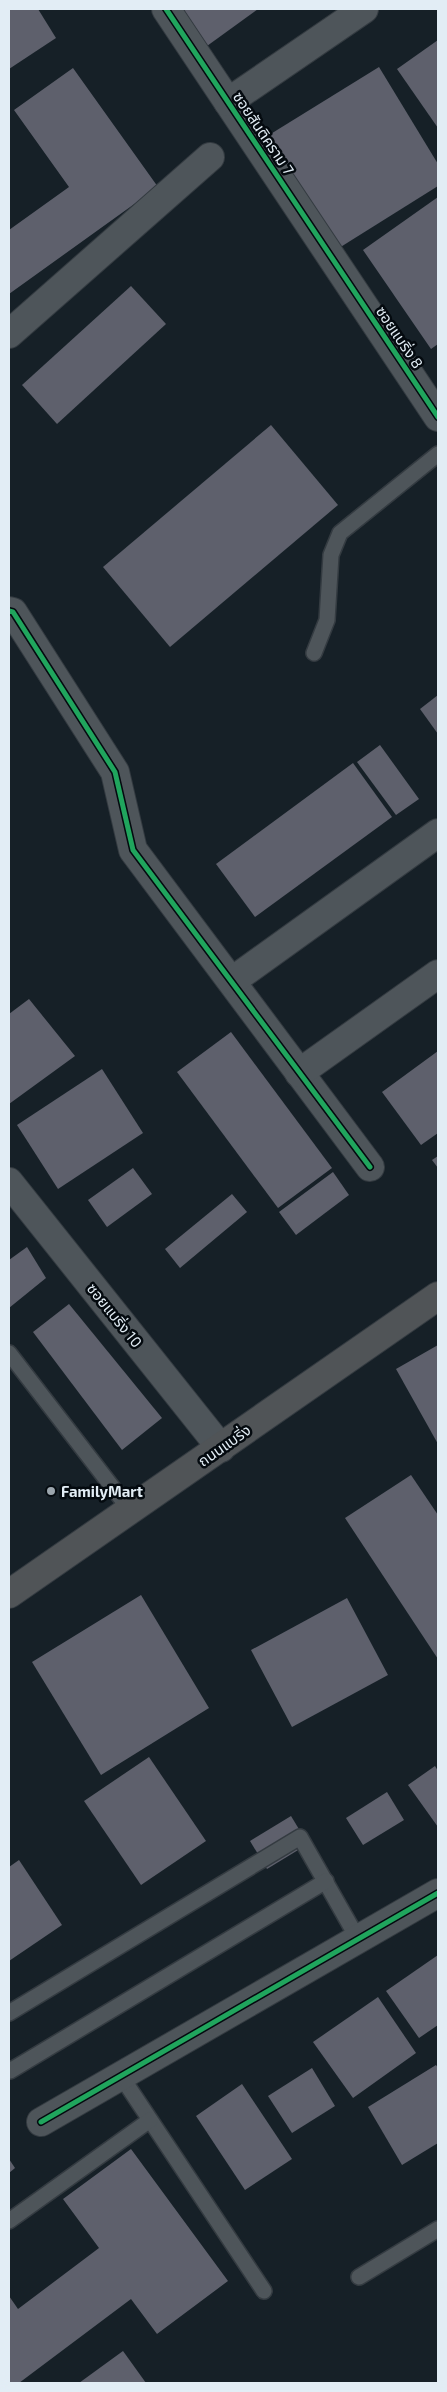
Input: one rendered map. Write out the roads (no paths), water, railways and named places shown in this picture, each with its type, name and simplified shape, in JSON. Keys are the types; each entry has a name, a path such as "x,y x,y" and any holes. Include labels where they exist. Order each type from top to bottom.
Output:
{"main road":[{"name":"ถนนแบริ่ง","path":"9,1594 438,1296"}],"street":[{"name":"ซอยสันติคราม 7","path":"166,9 341,272"},
{"path":"228,102 364,9"},
{"path":"9,334 210,156"},
{"name":"ซอยแบริ่ง 8","path":"341,272 438,417"},
{"path":"9,611 13,612 115,772 133,850 370,1167"},
{"path":"232,981 438,833"},
{"path":"299,1073 438,974"},
{"name":"ซอยแบริ่ง 10","path":"9,1182 221,1448"},
{"path":"41,2122 438,1894"}],"lane":[{"path":"314,652 327,620 331,555 340,534 438,454"},
{"path":"9,1354 130,1510"},
{"path":"9,2014 300,1838 358,1939"},
{"path":"9,2069 10,2071 326,1881"},
{"path":"121,2076 264,2291"},
{"path":"9,2220 150,2120"},
{"path":"358,2277 438,2229"}],"place":[{"name":"FamilyMart","path":"51,1491"}]}
